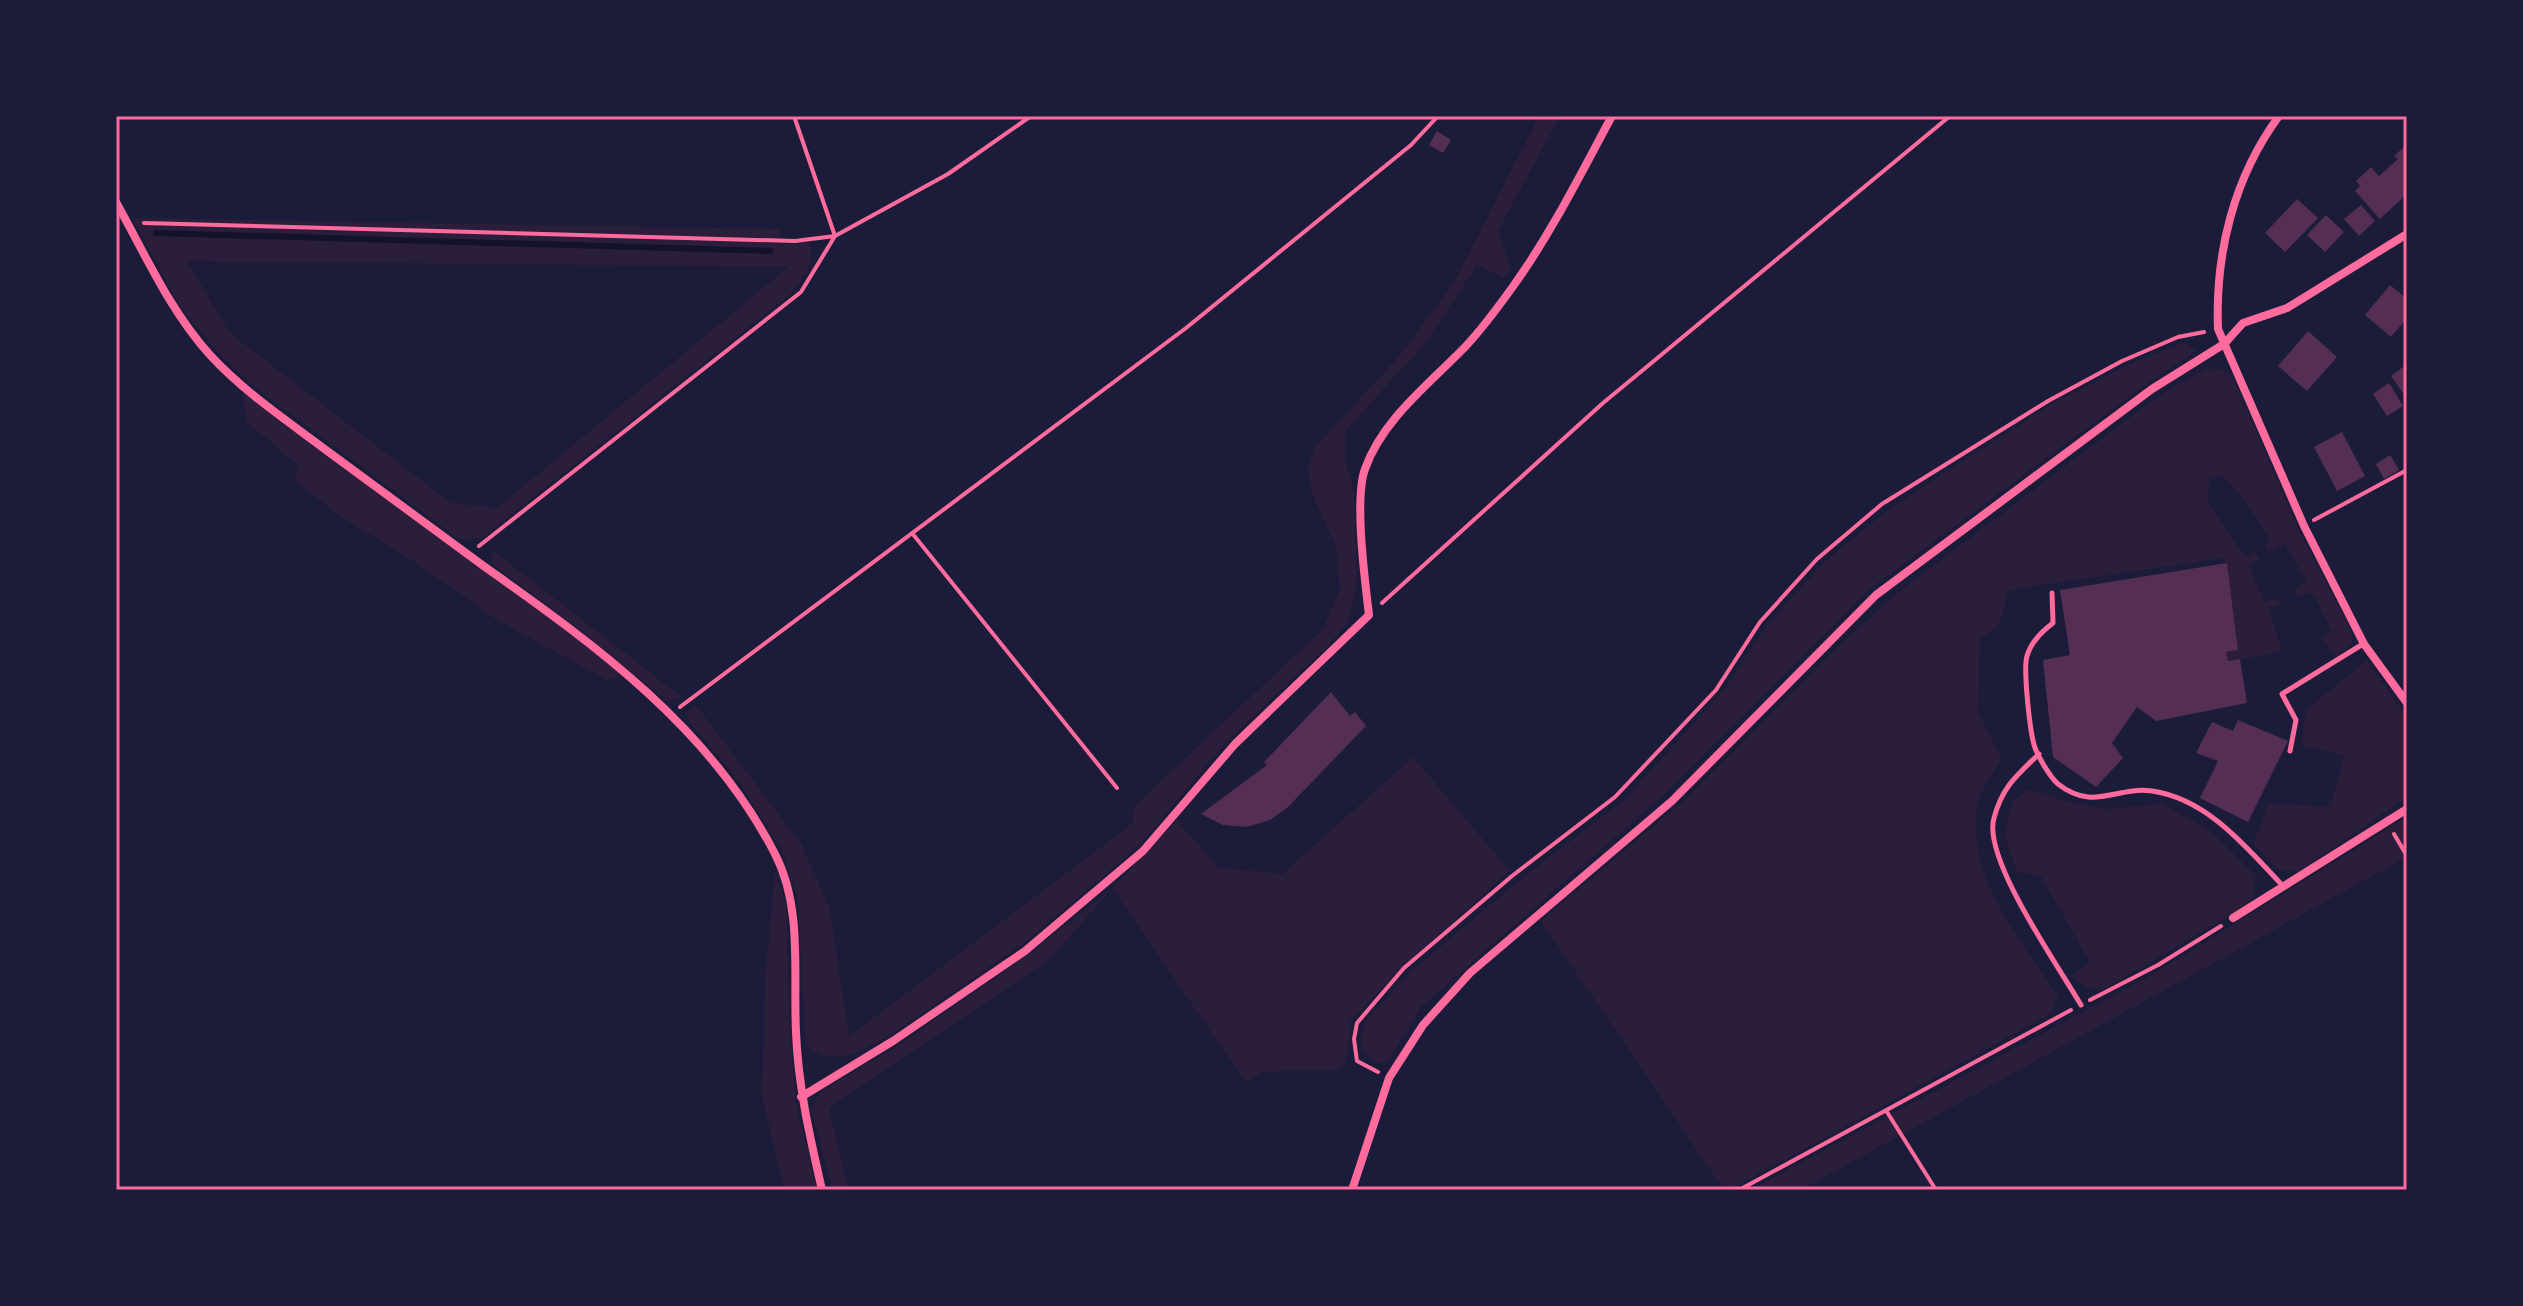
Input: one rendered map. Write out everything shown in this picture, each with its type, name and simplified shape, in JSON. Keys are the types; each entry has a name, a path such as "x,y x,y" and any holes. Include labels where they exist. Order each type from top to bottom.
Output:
{"street":[{"path":"801,1097 893,1041 1025,951 1143,851 1235,744 1369,615 1361,494 1364,471 1378,442 1407,405 1468,344 1514,284 1543,240 1612,116"},
{"path":"2279,116 2262,140 2236,193 2220,275 2218,329 2304,526 2364,644 2407,703"},
{"path":"116,202 177,312 209,353 242,386 570,627 672,714 729,778 777,856 790,901 796,961 795,1030 801,1097 822,1190"},
{"path":"1352,1190 1389,1078 1423,1025 1470,973 1672,801 1876,595 2152,389 2224,344 2243,323 2287,308 2407,234"},
{"path":"2233,918 2407,809"}],"lane":[{"path":"2052,593 2053,623 2039,634 2026,658 2028,705 2035,747 2057,783 2088,799 2149,790 2176,796 2235,835 2283,886"},
{"path":"2290,751 2296,720 2282,694 2364,644"},
{"path":"2039,754 2006,785 1992,821 1999,858 2015,898 2081,1005"}],"path":[{"path":"794,116 835,236"},
{"path":"128,223 795,241 835,236 948,174 1031,116"},
{"path":"672,714 1186,328 1411,145 1438,116"},
{"path":"1369,615 1614,393 1950,116"},
{"path":"468,554 801,292 835,236"},
{"path":"1389,1078 1357,1061 1354,1039 1357,1023 1404,968 1512,876 1615,797 1716,690 1760,622 1817,559 1882,504 2048,401 2122,361 2178,337 2218,329"},
{"path":"2304,526 2407,470"},
{"path":"912,533 1117,788"},
{"path":"2386,822 2407,856"},
{"path":"1739,1190 2158,965 2233,918"},
{"path":"1887,1112 1936,1190"}],"shaded area":[{"path":"1539,116 1560,116 1498,231 1511,267 1504,278 1477,265 1425,344 1346,430 1345,461 1354,490 1357,586 1347,622 1330,644 1227,741 1137,848 1024,943 888,1037 851,1055 826,1057 812,1051 805,1041 798,900 782,851 737,779 690,723 687,712 696,705 802,845 830,909 849,1036 1133,823 1134,806 1323,629 1340,590 1336,546 1311,492 1308,466 1315,447 1401,354 1456,279"},
{"path":"132,218 780,229 780,239 809,243 812,257 808,270 791,294 482,538 460,540 248,382 219,354 181,308","holes":["187,261 787,267 497,508 451,503 230,333"]},
{"path":"2185,342 2196,351 2148,383 1868,590 1666,793 1422,1006 1387,1063 1377,1063 1364,1053 1361,1039 1364,1023 1409,973 1516,883 1624,800 1723,691 1768,624 1824,562 1889,509 2052,404 2128,365"},
{"path":"2205,369 2223,369 2232,376 2300,532 2352,631 2352,644 2334,656 2321,637 2332,632 2313,593 2297,596 2293,591 2306,581 2285,544 2269,553 2265,544 2270,541 2242,498 2222,476 2210,480 2207,500 2245,557 2256,552 2260,560 2249,565 2264,602 2278,598 2281,604 2269,608 2282,652 2228,661 2226,652 2238,650 2227,563 2222,558 2009,590 2000,623 1980,640 1978,713 2002,758 1978,801 1976,833 1988,884 2000,908 2058,996 2050,1014 1724,1190 1541,921 1682,802 1845,640 1902,589 2157,397"},
{"path":"242,386 626,674 607,680 497,620 416,563 337,514 296,482 297,465 247,422"},
{"path":"491,549 682,697 667,701 492,564"},
{"path":"2367,660 2407,718 2407,797 2298,872 2276,868 2253,844 2269,803 2330,807 2344,755 2301,746 2306,710"},
{"path":"1413,757 1510,871 1401,968 1351,1020 1348,1053 1342,1069 1261,1072 1246,1083 1112,888 1177,820 1218,867 1282,874"},
{"path":"2028,789 2105,809 2162,804 2210,830 2256,876 2254,896 2245,906 2105,989 2087,988 2070,976 2090,962 2041,877 2016,871 2005,835 2012,802"},
{"path":"2407,817 2407,857 1801,1190 1750,1190 2152,975"},
{"path":"775,872 786,903 790,1032 796,1102 817,1190 784,1190 762,1096 765,978"},
{"path":"1112,888 1049,960 829,1108 849,1190 833,1190 811,1111 820,1092 896,1047 1029,954"}],"building":[{"path":"1437,131 1451,140 1443,153 1429,145"},
{"path":"2407,144 2407,194 2380,219 2355,191 2360,186 2356,181 2371,167 2379,176 2398,159 2394,156"},
{"path":"2297,199 2318,218 2285,252 2265,233"},
{"path":"2361,205 2375,221 2359,236 2344,219"},
{"path":"2326,215 2344,232 2325,252 2307,235"},
{"path":"2390,285 2407,299 2407,318 2391,337 2365,315"},
{"path":"2308,331 2337,357 2307,391 2278,366"},
{"path":"2407,364 2407,399 2391,376"},
{"path":"2389,383 2403,406 2387,416 2373,394"},
{"path":"2342,432 2365,476 2337,491 2314,447"},
{"path":"2390,455 2399,470 2384,479 2376,464"},
{"path":"2227,563 2238,650 2226,652 2228,661 2240,659 2247,703 2156,721 2137,707 2112,743 2123,758 2096,787 2053,757 2043,660 2070,655 2060,590"},
{"path":"1331,692 1350,716 1355,712 1366,726 1287,808 1270,820 1247,827 1223,825 1201,814 1267,765 1264,762"},
{"path":"2238,720 2288,741 2248,822 2200,798 2218,761 2196,753 2212,722 2233,731"}],"waterway":[{"path":"156,233 770,251"}]}
